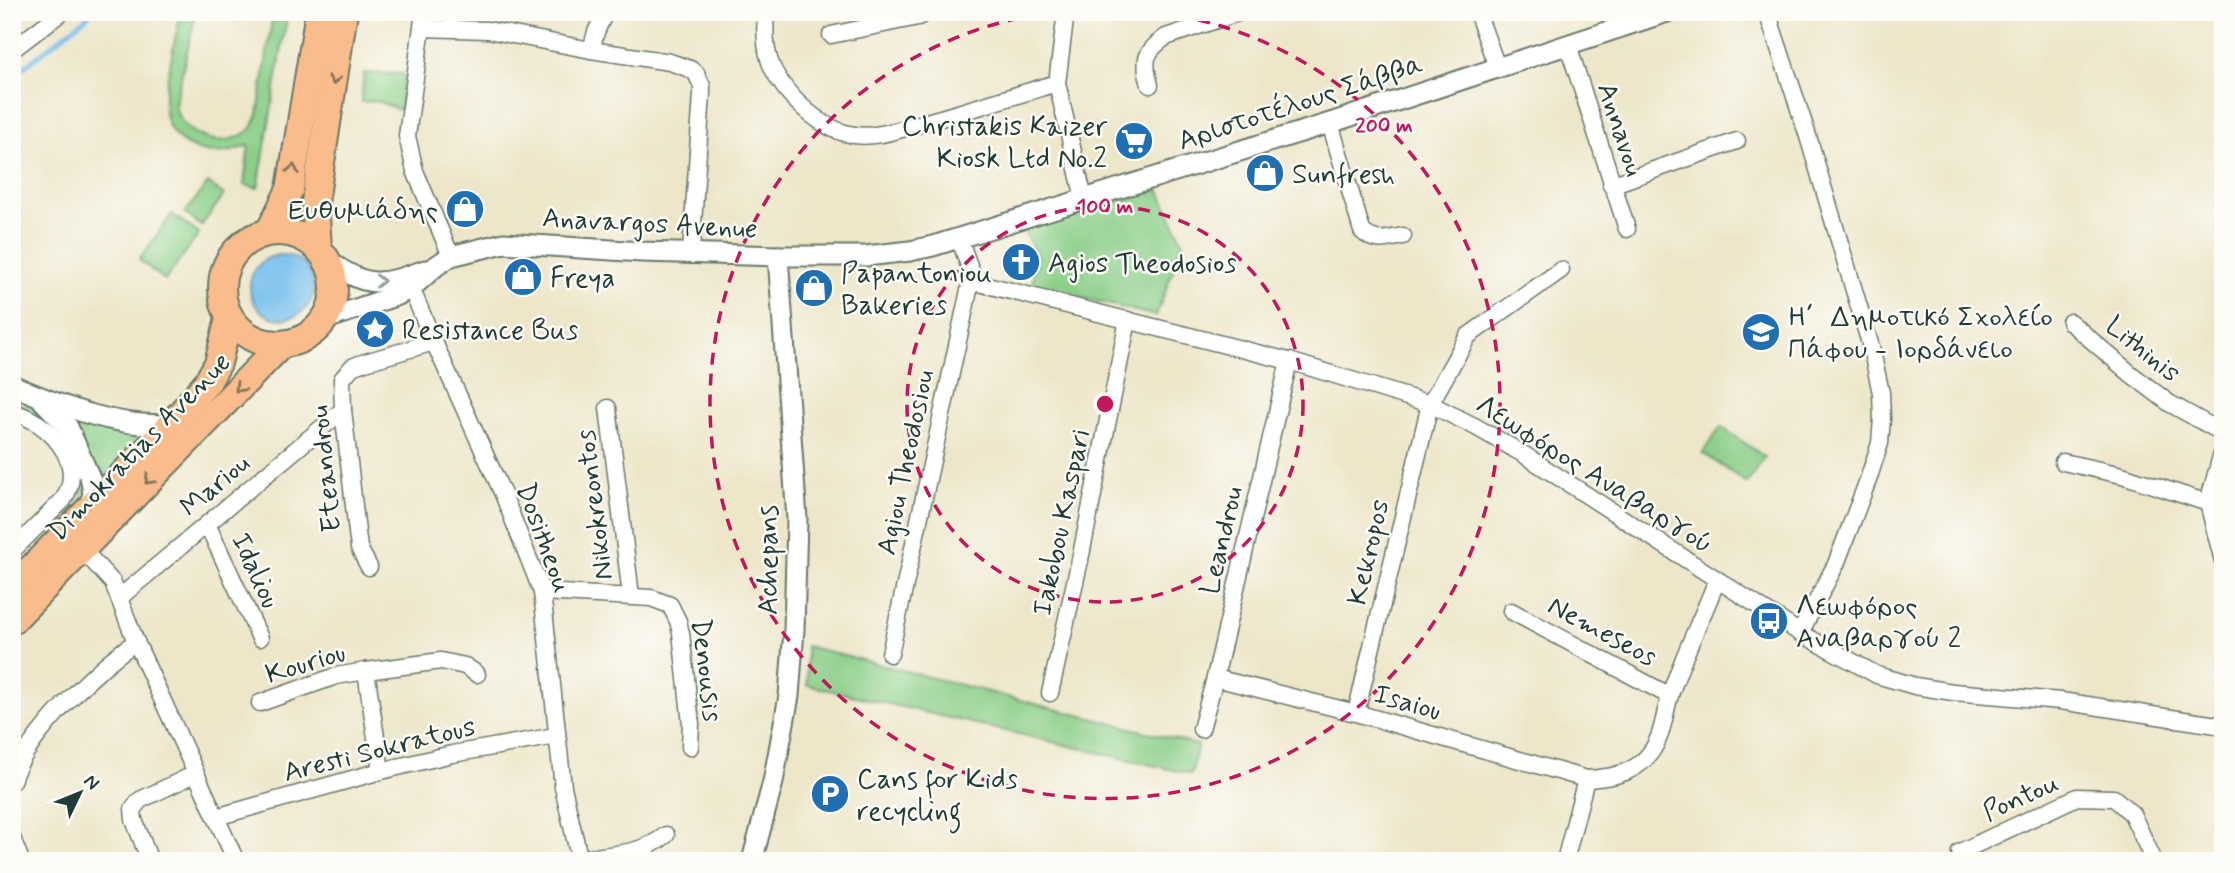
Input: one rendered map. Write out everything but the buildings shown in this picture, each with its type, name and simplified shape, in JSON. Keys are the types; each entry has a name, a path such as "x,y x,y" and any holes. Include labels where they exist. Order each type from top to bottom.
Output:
{"highway":[{"path":"269,232 290,189 319,12"},
{"path":"323,254 303,237 287,232 269,232 251,238 236,249 226,264 221,282 222,300 229,318 251,338 281,345 304,339 326,319 333,300 334,280 323,254 315,202 344,12"},
{"name":"Dimokratias Avenue","path":"12,588 172,424 208,381 218,363 229,318"},
{"name":"Dimokratias Avenue","path":"12,621 281,345"}],"street":[{"path":"12,50 62,12"},
{"path":"591,51 605,12"},
{"path":"766,12 765,50 771,68 803,108 825,124 850,135 881,134 1057,83"},
{"path":"831,35 918,17 928,12"},
{"path":"1066,12 1057,83 1084,199"},
{"path":"1150,85 1145,66 1146,58 1157,43 1166,37 1240,12"},
{"path":"1477,12 1497,67"},
{"name":"Αριστοτέλους Σάββα","path":"866,256 910,251 959,238 1330,123 1667,12"},
{"path":"1767,12 1807,133 1871,347 1881,394 1880,443 1868,480 1836,564 1800,633"},
{"path":"443,261 407,136 423,20 591,51 670,62 690,69 700,79 702,94 691,252"},
{"name":"Annavou","path":"1568,45 1627,229"},
{"path":"1330,123 1363,231 1374,240 1403,236"},
{"path":"1611,185 1737,141"},
{"path":"959,238 971,271 971,281"},
{"name":"Anavargos Avenue","path":"323,254 347,274 366,281 388,283 443,261 503,243 642,252 866,256"},
{"name":"Achepans","path":"752,861 773,782 789,696 794,630 797,519 778,256"},
{"name":"Anavargos Avenue","path":"326,319 383,302 411,288 443,261"},
{"name":"Kekropos","path":"1356,713 1430,404 1468,336 1561,271"},
{"name":"Λεωφόρος Αναβαργού","path":"971,281 1289,361 1430,404 1523,454 1800,633 1877,675 1915,686 1953,692 2061,701 2223,726"},
{"name":"Agiou Theodosiou","path":"890,654 971,281"},
{"name":"Dositheou","path":"411,288 503,494 542,592 563,787 580,860"},
{"name":"Iakobou Kaspari","path":"1050,693 1083,546 1128,320"},
{"name":"Lithinis","path":"2070,322 2169,403 2223,433"},
{"name":"Eteandrou","path":"369,567 359,548 343,410 342,379 352,367 362,362 434,342"},
{"name":"Leandrou","path":"1201,729 1216,678 1289,361"},
{"path":"12,385 39,397 125,422 172,424"},
{"path":"39,397 62,418 73,436 93,488 92,500 86,512"},
{"name":"Nikokreontos","path":"608,408 631,596"},
{"name":"Mariou","path":"119,598 343,410"},
{"path":"12,412 37,421 47,430 63,449 71,474 69,491 63,500 12,551"},
{"path":"2223,449 2208,503 2223,561"},
{"path":"2063,462 2122,475 2208,503"},
{"name":"Idaliou","path":"207,523 260,638"},
{"path":"82,549 107,575 119,598 136,642 236,861"},
{"path":"1565,861 1586,779 1610,778 1632,769 1644,761 1656,745 1670,696 1717,580"},
{"name":"Denousis","path":"542,592 631,596 665,602 675,611 681,633 690,710 690,747"},
{"name":"Nemeseos","path":"1511,611 1670,696"},
{"path":"12,781 23,756 45,728 100,669 136,642"},
{"name":"Kouriou","path":"260,703 336,676 366,671 441,661 465,666 477,674"},
{"name":"Kouriou","path":"366,671 381,771"},
{"name":"Isaiou","path":"1216,678 1356,713 1586,779"},
{"name":"Aresti Sokratous","path":"216,817 452,754 556,736"},
{"path":"150,861 134,820 133,809 140,800 195,774"},
{"name":"Pontou","path":"1964,861 1960,852 2077,797 2114,798 2132,814 2154,861"},
{"path":"580,860 641,849 666,835"},
{"path":"12,838 20,861"}],"green space":[{"path":"181,12 196,12 175,104 177,113 195,133 213,140 222,140 237,137 252,128 258,115 272,20 268,12 288,12 258,188 244,185 249,145 223,152 203,151 183,142 168,125 165,91"},
{"path":"364,73 404,74 400,110 377,101 361,102"},
{"path":"208,183 224,195 201,226 185,213"},
{"path":"1159,189 1183,243 1156,316 1032,285 1037,255 1023,230"},
{"path":"172,214 199,234 165,280 139,260"},
{"path":"12,397 104,423 152,431 75,517 82,491 72,456 12,408"},
{"path":"1721,427 1765,457 1747,483 1703,453"},
{"path":"806,646 1198,745 1191,774 807,685"}],"water":[{"path":"282,255 300,261 308,269 314,287 308,305 300,313 282,319 264,313 256,305 250,287 256,269 264,261"}],"waterway":[{"path":"12,77 93,12"}],"place":[{"name":"Christakis Kaizer Kiosk Ltd No.2","path":"1134,141"},
{"name":"Sunfresh","path":"1265,173"},
{"name":"Ευθυμιάδης","path":"465,209"},
{"name":"Agios Theodosios","path":"1021,262"},
{"name":"Freya","path":"523,277"},
{"name":"Papantoniou Bakeries","path":"814,288"},
{"name":"Resistance Bus","path":"375,329"},
{"name":"Η΄ Δημοτικό Σχολείο Πάφου - Ιορδάνειο","path":"1761,332"},
{"name":"Λεωφόρος Αναβαργού 2","path":"1769,621"},
{"name":"Cans for Kids recycling","path":"830,794"}]}
